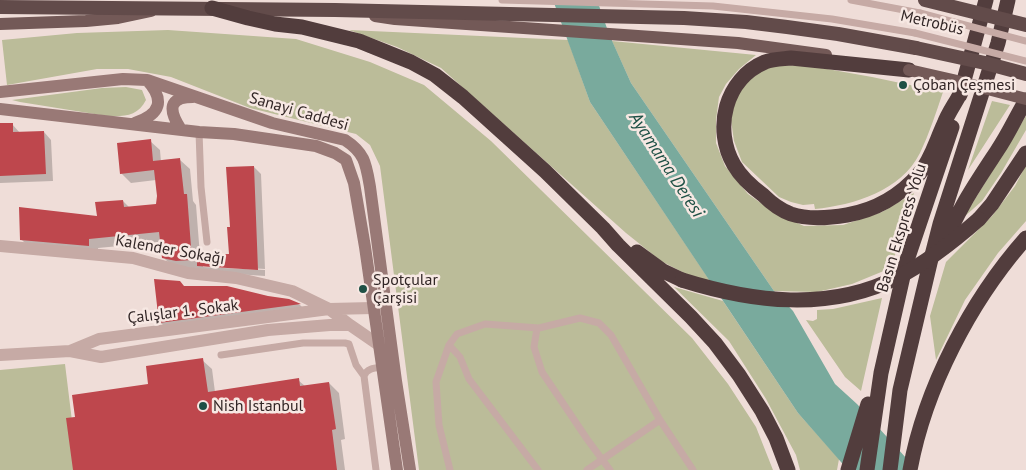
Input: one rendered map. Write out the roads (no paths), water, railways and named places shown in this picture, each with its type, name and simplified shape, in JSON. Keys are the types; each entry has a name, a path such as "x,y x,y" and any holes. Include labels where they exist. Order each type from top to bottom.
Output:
{"highway":[{"name":"Basın Ekspress Yolu","path":"870,409 881,373 906,263 954,123 986,0"},
{"path":"890,470 895,426 908,351 940,224 995,51 1008,0"},
{"path":"923,6 1026,25"},
{"path":"0,7 335,10 626,16 714,20 838,34 916,48 1026,74"},
{"path":"212,8 248,18 310,29 359,41 411,62 463,97 545,171 715,343 739,375 762,411 776,438 788,470"},
{"path":"909,70 791,58 765,62 739,82 732,91 724,112 725,140 734,165 757,191 777,206 792,214 806,218 820,218 856,213 877,206 895,196 918,175 928,162 944,122 960,94"},
{"path":"922,300 938,264 954,218 979,176 998,150 1026,100"},
{"path":"603,228 663,271 682,280 724,292 769,299 791,301 836,298 854,294 898,278 936,255 979,219 1006,184 1026,153"},
{"path":"910,467 925,413 955,341 990,283 1026,238"},
{"path":"848,470 870,409"},
{"path":"867,470 870,409"}],"main road":[{"path":"0,24 118,18 145,13 162,7"},
{"path":"335,10 395,19 738,43 829,55 909,70 1026,100"},
{"name":"Sanayi Caddesi","path":"0,92 106,80 147,80 272,122 345,140 355,146 363,156 370,187 410,470"},
{"path":"133,124 152,115 158,108 159,99 155,89 147,80"},
{"path":"180,128 173,117 173,105 176,100 184,97 196,97"},
{"name":"Sanayi Caddesi","path":"0,109 180,128 199,132 234,134 316,146 335,153 346,160 354,184 365,247 397,470"}],"street":[{"name":"Kalender Sokağı","path":"0,246 133,258 188,273 236,278 292,291 329,309 379,345"},
{"name":"Çalışlar 1. Sokak","path":"0,355 70,351 99,339 329,309 373,308"},
{"path":"70,351 101,357 268,330 350,325"}],"lane":[{"name":"Metrobüs","path":"502,0 712,6 832,18 915,33 1026,61"},
{"name":"Metrobüs","path":"851,0 923,6 1026,41"},
{"path":"199,132 201,187 207,242"},
{"path":"450,470 439,425 436,382 449,345 457,334 485,324 537,328 580,318 599,323 611,335 660,420 694,470"},
{"path":"537,328 534,347 542,372 610,470"},
{"path":"221,355 303,343 348,344 356,365 364,376 376,470"},
{"path":"449,345 460,357 470,380 538,470"},
{"path":"364,376 371,368 383,367"},
{"path":"588,470 660,420"}],"water":[{"name":"Ayamama Deresi","path":"553,0 597,0 609,34 631,83 774,291 793,311 835,384 857,404 917,470 848,470 798,413 590,102"}],"place":[{"name":"Çoban Çeşmesi","path":"903,85"},
{"name":"Spotçular Çarşisi","path":"363,289"},
{"name":"Nish Istanbul","path":"203,406"}]}
